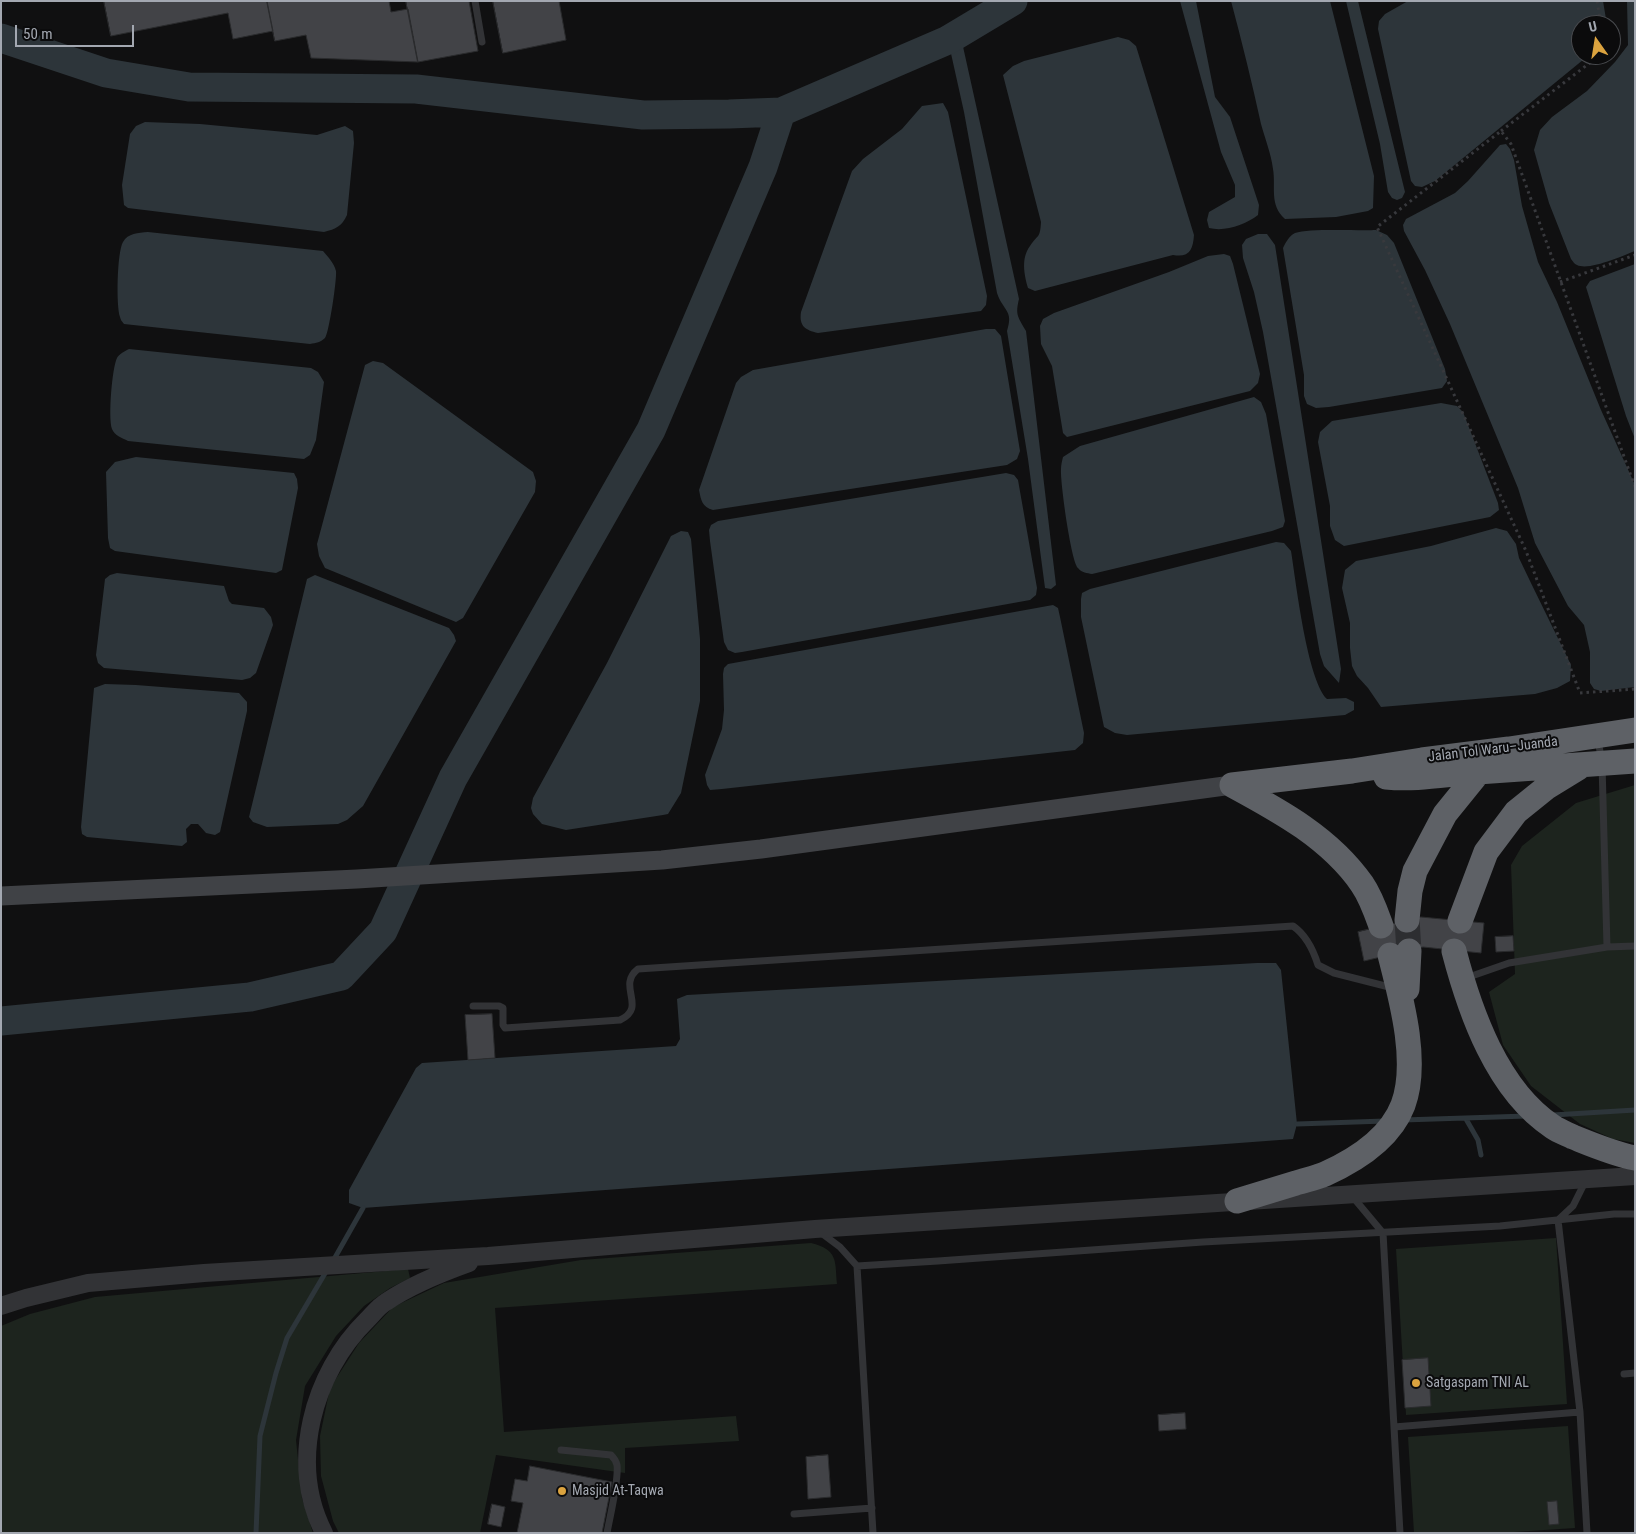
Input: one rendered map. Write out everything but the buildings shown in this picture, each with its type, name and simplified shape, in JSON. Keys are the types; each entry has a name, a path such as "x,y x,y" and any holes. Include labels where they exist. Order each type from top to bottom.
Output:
{"highway":[{"name":"Jalan Tol Waru–Juanda","path":"1232,785 1352,771 1598,737 1635,730"},
{"path":"1407,920 1410,891 1415,871 1445,814 1479,772 1509,749"},
{"name":"Jalan Tol Waru–Juanda","path":"1352,771 1387,778 1411,779 1479,772 1635,761"},
{"path":"1460,921 1486,852 1516,812 1547,787 1591,765"},
{"path":"1232,785 1281,812 1316,836 1343,862 1362,884 1381,926"},
{"path":"1454,951 1473,1016 1493,1058 1525,1103 1553,1128 1596,1147 1635,1158"},
{"path":"1237,1201 1323,1175 1364,1153 1382,1136 1394,1121 1403,1105 1409,1078 1406,1032 1400,953 1399,990 1406,1032"}],"main road":[{"path":"1,896 357,879 662,860 1232,785"}],"street":[{"path":"1,1306 88,1283 204,1273 488,1256 815,1229 1635,1176"},
{"path":"324,1533 309,1489 307,1448 316,1406 329,1373 353,1335 386,1302 448,1270 488,1256"}],"lane":[{"path":"475,1 482,42"},
{"path":"1598,737 1591,765 1607,947"},
{"path":"473,1006 499,1006 503,1008 505,1028 620,1020 627,1016 632,1008 629,982 631,974 638,969 1293,926 1301,932 1314,952 1318,965 1334,973 1399,990"},
{"path":"1461,980 1509,963 1607,947 1635,946"},
{"path":"1558,1220 1573,1206 1586,1180"},
{"path":"1350,1194 1383,1233 1400,1533"},
{"path":"858,1266 938,1262 1203,1242 1500,1226 1614,1214 1635,1214"},
{"path":"1558,1220 1580,1412 1587,1533"},
{"path":"815,1229 840,1247 858,1266 873,1531 865,1533"},
{"path":"1624,1374 1635,1373"},
{"path":"1394,1427 1580,1412"},
{"path":"561,1450 610,1455 616,1460 617,1477 607,1533"},
{"path":"794,1514 872,1508"}],"path":[{"path":"1596,1 1599,15"},
{"path":"1587,65 1377,228 1526,551 1580,693 1635,689"},
{"path":"1501,131 1511,144 1635,487"},
{"path":"1560,282 1635,255"}],"shaded area":[{"path":"1180,1 1196,1 1215,97 1230,117 1259,205 1258,215 1241,225 1222,229 1209,228 1207,220 1209,212 1235,197 1235,185 1221,152"},
{"path":"1231,1 1330,1 1374,176 1373,208 1368,211 1336,217 1285,219 1280,214 1274,196 1274,176 1271,157"},
{"path":"1346,1 1358,1 1405,192 1402,198 1397,200 1392,198 1388,192 1380,144"},
{"path":"1408,1 1603,1 1605,15 1571,15 1571,65 1577,65 1435,181 1422,187 1415,186 1411,181 1378,29 1379,21 1385,14"},
{"path":"1627,1 1635,1 1635,251 1606,262 1589,266 1576,265 1571,259 1549,203 1534,150 1540,130 1552,117 1587,91 1612,65 1621,65 1621,54 1628,45"},
{"path":"960,33 1019,299 1018,316 1026,331 1056,585 1051,589 1045,588 1028,459 1007,331 1009,319 1007,311 997,293 964,112 948,40"},
{"path":"1118,37 1129,40 1136,46 1194,235 1193,245 1189,252 1183,255 1173,255 1035,291 1028,288 1024,261 1027,251 1039,234 1041,222 1003,75 1013,66 1024,61"},
{"path":"943,103 948,112 987,296 986,305 981,311 818,333 806,329 801,321 801,312 852,171 863,159 902,129 922,106"},
{"path":"145,122 200,124 317,135 345,126 353,131 354,143 347,215 338,226 324,232 128,208 124,205 122,185 130,134 136,126"},
{"path":"1506,144 1514,160 1522,206 1538,262 1635,485 1635,687 1601,691 1594,689 1590,683 1590,652 1584,625 1568,606 1535,543 1518,488 1450,324 1425,270 1404,231 1403,225 1406,219 1455,193 1500,145"},
{"path":"1376,230 1387,235 1394,243 1445,369 1447,381 1442,388 1316,408 1307,404 1304,396 1304,375 1283,248 1291,236 1302,231"},
{"path":"148,232 323,251 336,271 329,327 325,338 310,344 124,324 120,317 118,302 118,267 121,248 123,242 128,237"},
{"path":"1258,234 1267,234 1275,245 1341,669 1339,683 1324,666 1320,654 1263,332 1254,292 1243,258 1242,245 1246,239"},
{"path":"1224,254 1230,256 1233,264 1260,374 1258,383 1250,391 1067,437 1063,433 1052,366 1041,344 1040,326 1043,319 1054,313 1208,256"},
{"path":"1635,264 1635,439 1626,416 1586,287 1590,281"},
{"path":"986,329 995,329 1001,336 1020,451 1017,459 1007,465 713,510 706,507 703,503 699,490 736,383 741,377 753,370"},
{"path":"129,349 311,368 318,372 324,382 316,440 310,455 304,459 128,441 118,436 114,433 111,423 112,382 117,358"},
{"path":"373,361 383,363 533,472 536,481 535,492 463,618 456,622 325,568 319,556 317,544 365,365"},
{"path":"1254,397 1261,402 1266,414 1285,521 1283,527 1092,574 1078,568 1072,551 1066,520 1061,476 1063,457 1080,446"},
{"path":"1441,403 1457,406 1463,412 1499,510 1490,517 1344,546 1335,540 1330,526 1330,506 1318,442 1320,432 1332,421"},
{"path":"136,457 294,473 298,488 282,570 276,573 115,551 110,548 106,472 115,462"},
{"path":"1006,473 1014,475 1018,480 1037,588 1036,595 1030,600 742,652 735,653 728,650 724,642 710,541 709,530 711,525 718,521"},
{"path":"1496,528 1507,531 1516,544 1519,558 1571,665 1570,681 1557,688 1535,694 1381,707 1357,676 1352,666 1350,623 1342,588 1345,570 1356,561 1431,546"},
{"path":"681,531 688,532 691,539 700,639 700,701 681,793 668,814 566,830 542,824 533,814 531,808 533,798 607,663 671,536"},
{"path":"1276,542 1284,543 1291,551 1303,629 1308,652 1320,688 1327,699 1346,698 1354,702 1354,710 1345,715 1127,735 1115,733 1104,727 1081,617 1082,593 1090,589"},
{"path":"117,573 224,586 229,601 232,604 264,608 271,617 273,625 256,673 250,678 242,680 104,668 98,663 96,655 105,579"},
{"path":"315,575 449,628 456,641 363,806 347,820 338,824 267,827 253,822 249,817 307,579"},
{"path":"1053,605 1058,608 1084,733 1083,743 1075,750 722,789 710,790 707,785 705,775 722,729 724,710 723,674 724,668 728,664"},
{"path":"105,684 239,693 247,702 247,711 220,832 215,835 206,833 198,824 191,824 186,829 187,842 182,846 87,837 82,834 81,827 94,688"},
{"path":"1635,785 1635,1143 1613,1139 1580,1124 1531,1086 1503,1045 1489,992 1515,974 1511,865 1522,846 1576,803"},
{"path":"1276,963 1281,970 1297,1124 1293,1139 363,1208 349,1203 349,1190 416,1068 422,1063 676,1046 680,1039 677,999 687,995"},
{"path":"1556,1238 1567,1404 1406,1415 1396,1249"},
{"path":"811,1243 831,1253 835,1262 837,1284 495,1308 504,1432 736,1416 739,1441 625,1448 625,1473 496,1455 480,1533 339,1533 333,1521 321,1476 320,1436 330,1388 359,1343 393,1307 444,1283 581,1260"},
{"path":"408,1269 410,1278 390,1288 364,1306 336,1336 305,1386 296,1440 302,1498 313,1533 1,1533 1,1326 30,1314 95,1297"},
{"path":"1568,1426 1575,1528 1499,1533 1414,1533 1408,1437"}],"waterway":[{"path":"1,38 106,73 189,87 416,89 643,115 729,114 781,112 948,40 1013,1"},
{"path":"1,1021 250,997 341,976 383,931 453,778 651,430 763,167 781,112"},
{"path":"1553,1115 1635,1110"},
{"path":"1403,1120 1527,1116"},
{"path":"1466,1119 1478,1140 1481,1155"},
{"path":"1297,1124 1385,1121"},
{"path":"333,1261 363,1208"},
{"path":"256,1533 260,1436 276,1373 287,1338 327,1270"}],"tunnel":[{"path":"1407,920 1409,951"}],"place":[{"name":"Satgaspam TNI AL","path":"1416,1383"},
{"name":"Masjid At-Taqwa","path":"562,1491"}]}
